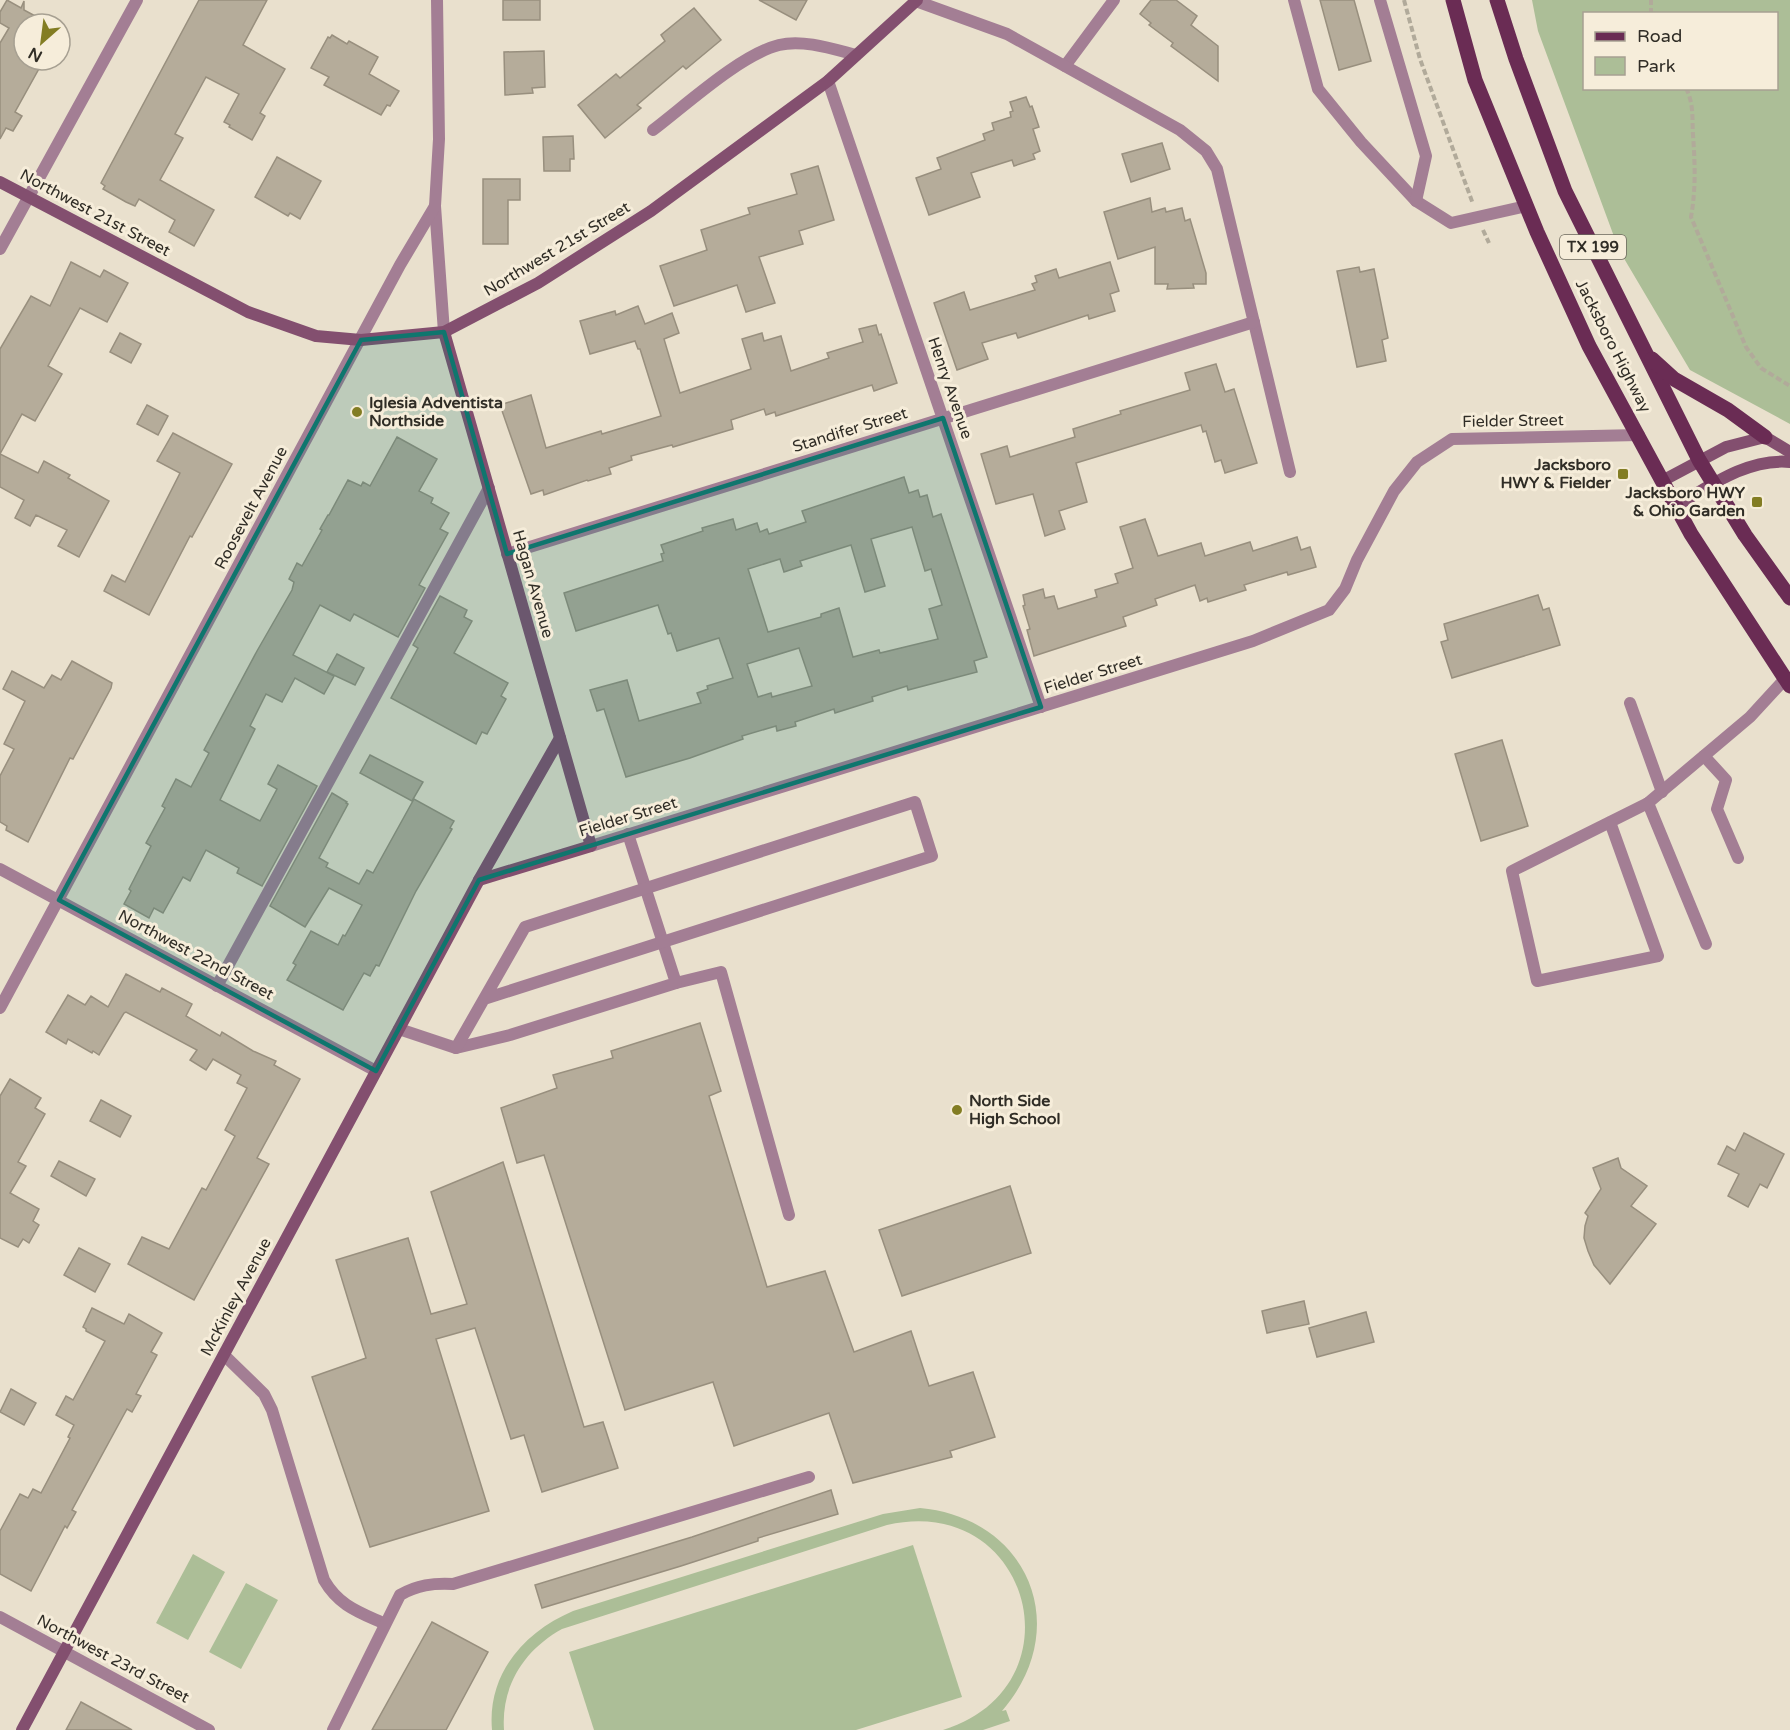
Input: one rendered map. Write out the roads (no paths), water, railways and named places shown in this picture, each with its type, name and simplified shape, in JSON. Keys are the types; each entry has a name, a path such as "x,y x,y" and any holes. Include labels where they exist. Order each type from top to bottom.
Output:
{"main road":[{"name":"Jacksboro Highway","path":"1453,0 1475,80 1526,206 1589,346 1697,543 1788,682"},
{"name":"Jacksboro Highway","path":"1497,0 1516,59 1565,191 1699,460 1745,535 1790,598"},
{"path":"1646,354 1674,379 1728,410 1765,437"}],"street":[{"path":"0,249 137,0"},
{"name":"Roosevelt Avenue","path":"0,1008 400,264 435,206 439,139 437,0"},
{"path":"1065,66 1114,0"},
{"path":"1294,0 1318,88 1361,142 1416,201 1451,224 1526,206"},
{"path":"1380,0 1426,156 1416,201"},
{"path":"916,1 1007,34 1180,130 1206,151 1217,169 1290,472"},
{"name":"Northwest 21st Street","path":"0,182 248,312 316,336 360,340 444,332 538,283 651,211 828,81 916,1"},
{"path":"653,130 753,55 780,45 817,45 856,55"},
{"name":"Henry Avenue","path":"828,81 1041,707"},
{"path":"435,206 444,332"},
{"name":"Standifer Street","path":"507,554 1254,322"},
{"name":"Hagan Avenue","path":"444,332 591,846"},
{"name":"Fielder Street","path":"479,880 1253,642 1329,610 1345,590 1357,560 1394,491 1417,462 1452,439 1639,435"},
{"path":"1662,481 1726,447 1765,437 1790,452"},
{"path":"1676,506 1713,483 1748,466 1778,461 1790,462"},
{"path":"217,986 489,488"},
{"path":"1611,822 1658,956 1537,981 1512,871 1648,803 1788,682"},
{"path":"1630,704 1662,792"},
{"name":"McKinley Avenue","path":"22,1730 479,880 560,738"},
{"path":"1704,756 1726,780 1718,809 1738,858"},
{"path":"456,1048 525,927 915,802 932,856 484,999"},
{"path":"1648,803 1706,944"},
{"path":"628,834 676,983"},
{"name":"Northwest 22nd Street","path":"0,869 376,1071"},
{"path":"399,1029 456,1048 510,1035 676,983 721,972 789,1215"},
{"path":"224,1355 264,1394 272,1410 324,1580 332,1595 351,1609 385,1624"},
{"path":"333,1730 400,1595 412,1588 434,1583 453,1584 809,1477"},
{"name":"Northwest 23rd Street","path":"0,1617 209,1730"}],"place":[{"name":"Iglesia Adventista Northside","path":"357,412"},
{"name":"Jacksboro HWY & Fielder","path":"1623,474"},
{"name":"Jacksboro HWY & Ohio Garden","path":"1757,502"},
{"name":"North Side High School","path":"957,1110"}]}
